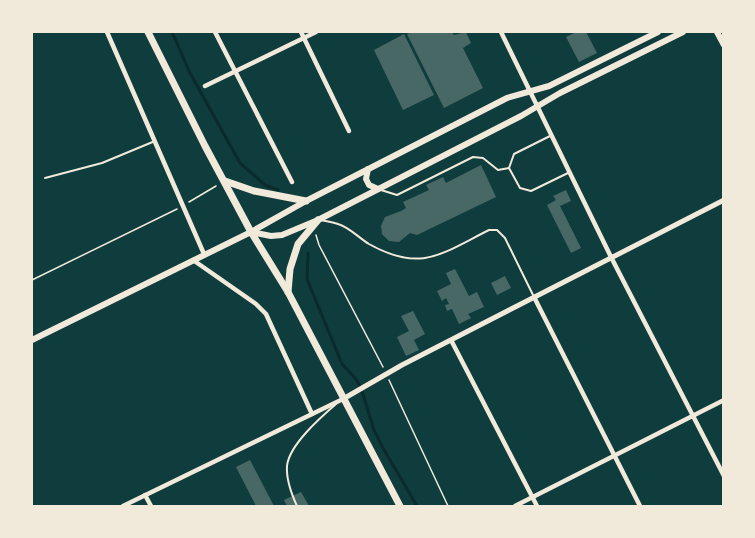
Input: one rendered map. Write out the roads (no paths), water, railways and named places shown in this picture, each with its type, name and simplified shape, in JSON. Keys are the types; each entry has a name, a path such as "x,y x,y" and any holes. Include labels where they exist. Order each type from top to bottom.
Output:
{"highway":[{"path":"148,32 205,146 251,232 288,292 400,507"},
{"path":"225,181 254,191 306,201"},
{"path":"288,292 290,269 297,244 318,220"}],"main road":[{"path":"32,340 251,232 306,201 507,98 549,86 658,32"},
{"path":"251,232 271,236 282,235 318,220 560,93 683,32"},
{"path":"717,32 723,45"},
{"path":"368,169 366,179 369,185 378,189"}],"street":[{"path":"107,32 204,254"},
{"path":"215,32 292,182"},
{"path":"301,32 349,131"},
{"path":"205,86 316,32"},
{"path":"501,32 611,257 723,477"},
{"path":"123,507 343,399 386,374 723,200"},
{"path":"193,260 256,304 266,314 312,414"},
{"path":"534,297 640,507"},
{"path":"451,340 537,507"},
{"path":"515,507 723,400"},
{"path":"145,495 151,507"}],"lane":[{"path":"552,135 514,154 509,168 520,188 531,190 570,172"},
{"path":"45,178 102,163 155,141"},
{"path":"378,189 397,195 473,157 483,158 498,170 509,168"},
{"path":"318,220 340,224 367,243 388,254 409,260 430,258 489,230 497,230 505,238 534,297"},
{"path":"297,507 288,486 287,464 291,454 316,420 343,399"}],"waterway":[{"path":"172,32 190,73 240,163 265,185 278,190"},
{"path":"308,253 307,279 342,364 361,388 374,430 417,506"}]}
